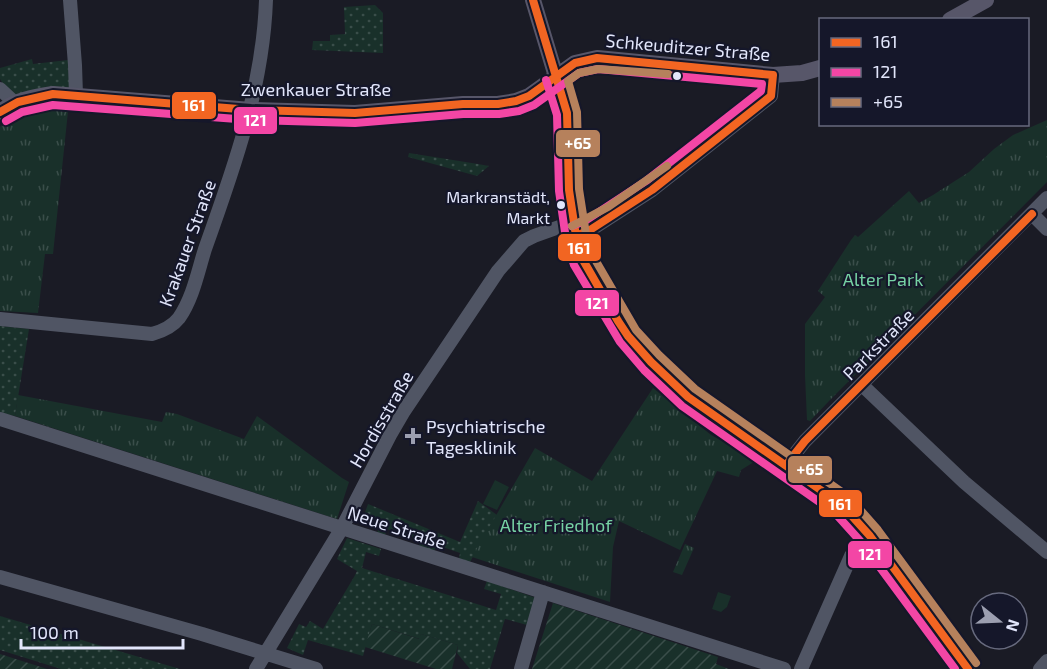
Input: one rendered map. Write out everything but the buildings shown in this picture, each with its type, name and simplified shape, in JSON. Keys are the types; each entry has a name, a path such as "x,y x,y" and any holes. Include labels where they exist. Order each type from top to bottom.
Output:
{"main road":[{"path":"533,0 567,113 567,145 574,229 583,260 618,321 651,362 688,396 842,505 870,536 968,669"},
{"path":"954,18 986,0"},
{"name":"Schkeuditzer Straße","path":"556,77 575,63 597,58 773,75 802,73 819,68"},
{"name":"Zwenkauer Straße","path":"0,112 15,103 53,93 251,110 355,113 463,104 498,104 529,96 556,77"}],"street":[{"path":"70,0 76,94"},
{"name":"Krakauer Straße","path":"0,319 152,334 164,331 178,319 197,275 251,110 260,66 266,0"},
{"name":"Hordisstraße","path":"256,669 342,528 390,435 416,391 498,271 524,241 534,236 574,229 590,230 652,190 771,96 773,75"},
{"path":"0,89 15,103"},
{"name":"Parkstraße","path":"786,465 805,441 1047,198"},
{"path":"1032,214 1047,229"},
{"path":"862,385 964,482 1047,552"},
{"name":"Neue Straße","path":"0,420 784,669"},
{"path":"801,669 851,556 860,543 870,536"},
{"path":"0,577 316,669"},
{"path":"521,669 543,592"},
{"path":"1040,669 1047,661"}],"green space":[{"path":"375,5 383,13 383,53 312,50 313,41 330,41 330,35 345,34 344,7"},
{"path":"32,59 33,64 68,60 76,95 15,103 0,79 0,68"},
{"path":"69,102 53,254 45,254 38,313 0,311 0,127 21,112"},
{"name":"Alter Park","path":"1047,120 1047,182 810,421 807,420 805,324 825,297 818,291 855,235 858,237 909,191 919,203 969,172 1013,135"},
{"path":"409,153 489,166 477,176 408,157"},
{"path":"0,326 29,329 15,416 0,413"},
{"name":"Alter Friedhof","path":"653,388 711,435 757,460 741,470 739,477 717,471 680,550 619,521 613,547 610,602 472,557 535,448 592,481"},
{"path":"18,395 162,422 166,412 177,414 244,439 257,416 349,482 337,519 15,416"},
{"path":"495,480 509,487 497,510 483,504"},
{"path":"478,501 497,515 470,562 459,559 460,553 437,545 434,551 419,546 421,540 387,529 385,535 377,533 381,520 364,515 368,504 460,542"},
{"path":"347,538 381,549 379,556 366,552 362,568 496,610 501,594 484,589 487,581 536,598 527,625 505,619 490,669 470,669 457,653 458,645 421,634 420,639 372,624 363,656 308,640 303,655 287,648 299,624 306,627 310,621 323,629 354,577 357,571 337,559"},
{"path":"685,544 694,548 682,575 673,572"},
{"path":"718,592 731,596 727,607 721,612 712,609"},
{"path":"553,603 718,657 716,664 729,669 532,669"},
{"path":"0,616 180,669 61,669 0,650"},
{"path":"372,624 419,639 421,634 458,645 452,669 436,669 365,647"},
{"path":"0,654 41,667 47,669 0,669"}],"transit line":[{"name":"161","path":"533,0 567,113 569,190 576,236 583,260 618,321 651,362 688,397 842,505 870,536 968,669"},
{"name":"161","path":"0,112 18,102 53,94 251,110 355,113 463,104 498,104 529,96 575,63 597,58 773,75"},
{"name":"121","path":"6,121 22,112 53,105 250,120 355,123 463,114 499,114 519,111 534,105 579,73 598,69 762,84 761,91 646,181 585,221 572,226"},
{"name":"+65","path":"668,74 598,69 579,73 568,81 577,112 579,189 586,234 593,256 636,330 695,389 849,497 878,530 976,663"},
{"name":"161","path":"576,236 590,230 652,190 771,96 773,75"},
{"name":"121","path":"546,80 557,115 559,191 566,239 574,265 620,342 644,370 682,406 835,513 862,543 955,669"},
{"name":"+65","path":"572,226 608,207 667,166"},
{"name":"161","path":"786,465 805,441 1032,214"}],"place":[{"name":"Markranstädt, Markt","path":"561,205"},
{"name":"Psychiatrische Tagesklinik","path":"413,436"}]}
